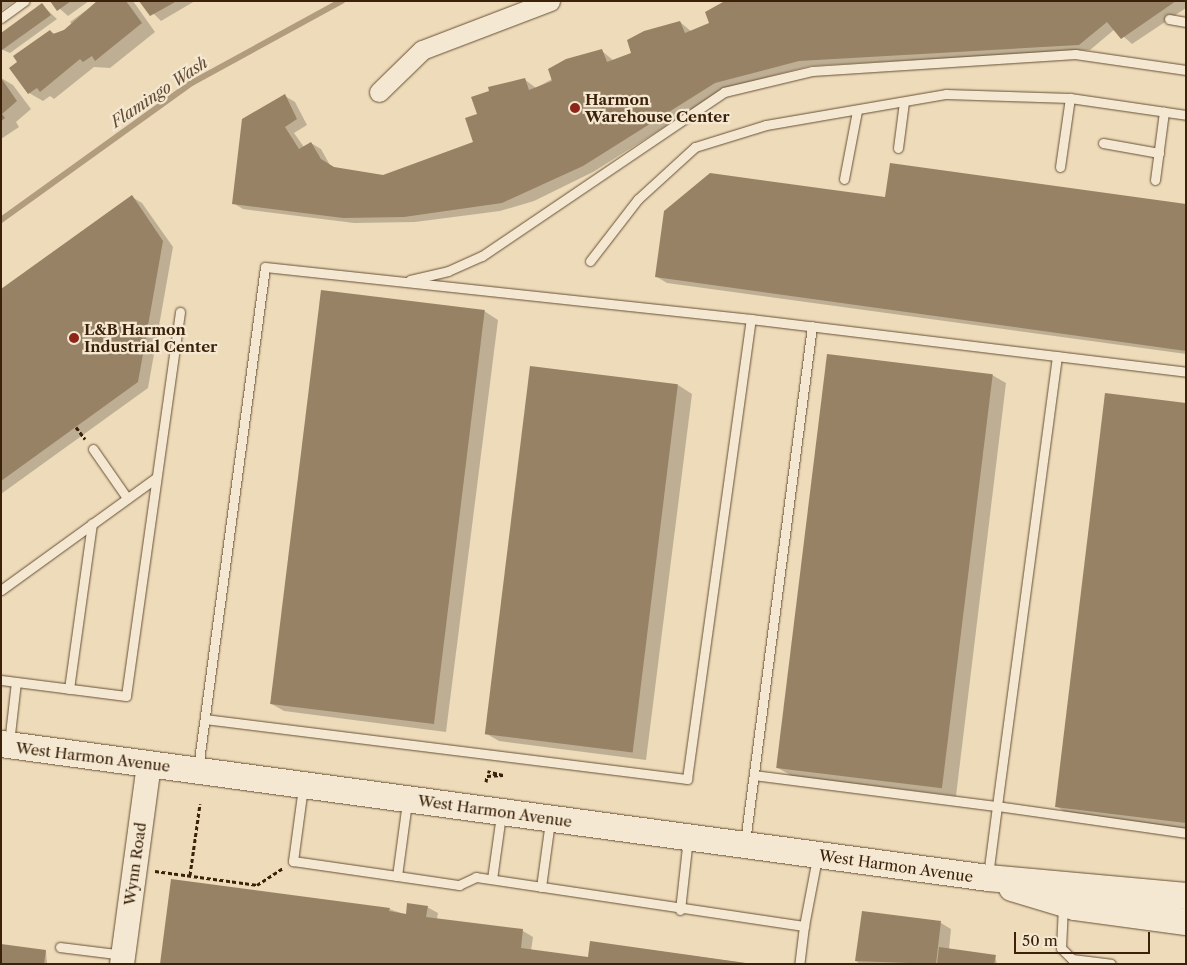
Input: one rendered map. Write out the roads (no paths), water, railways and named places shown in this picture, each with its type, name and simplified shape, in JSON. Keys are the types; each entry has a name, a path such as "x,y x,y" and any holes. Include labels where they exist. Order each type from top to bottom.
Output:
{"main road":[{"name":"West Harmon Avenue","path":"5,745 988,878 1186,922"},
{"name":"West Harmon Avenue","path":"1064,894 1186,896"}],"street":[{"path":"379,92 422,50 550,1"},
{"name":"Wynn Road","path":"122,959 149,764"}],"lane":[{"path":"1,18 24,1"},
{"path":"1169,19 1186,22"},
{"path":"403,282 448,271 482,256 724,92 812,71 1075,54 1186,70"},
{"path":"590,261 638,198 695,147 766,125 857,111 946,94 1070,98 1186,115"},
{"path":"1060,167 1070,98"},
{"path":"898,148 904,102"},
{"path":"844,179 857,111"},
{"path":"1155,180 1164,112"},
{"path":"1103,143 1159,153"},
{"path":"198,770 265,267 751,319 1186,372"},
{"path":"1,680 126,696 180,312"},
{"path":"205,719 687,779 751,319"},
{"path":"745,845 812,326"},
{"path":"988,878 1057,356"},
{"path":"94,449 128,498"},
{"path":"3,586 156,478"},
{"path":"69,688 92,524"},
{"path":"5,745 16,682"},
{"path":"754,775 997,806 1186,833"},
{"path":"304,785 293,862 459,885 476,877 492,879 680,910 804,926"},
{"path":"397,876 408,799"},
{"path":"492,879 502,812"},
{"path":"541,887 550,818"},
{"path":"680,910 688,838"},
{"path":"799,964 817,855"},
{"path":"1064,894 1061,948 1072,959 1111,964"},
{"path":"60,946 122,959"}],"waterway":[{"name":"Flamingo Wash","path":"1,220 192,83 342,1"}],"place":[{"name":"Harmon Warehouse Center","path":"575,108"},
{"name":"L&B Harmon Industrial Center","path":"74,338"}]}
